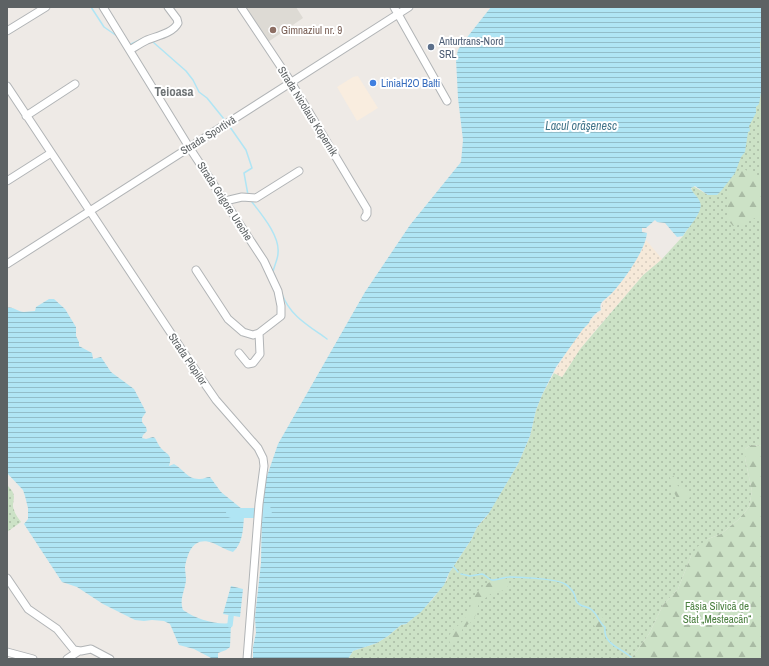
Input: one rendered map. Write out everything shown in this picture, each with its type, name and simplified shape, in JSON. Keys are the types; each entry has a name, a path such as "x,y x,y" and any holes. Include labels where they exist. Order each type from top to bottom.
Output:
{"street":[{"path":"7,31 46,7"},
{"name":"Strada Grigore Ureche","path":"103,7 189,147 264,261 278,290 281,316 259,333"},
{"path":"130,50 175,27 178,23 177,19 168,7"},
{"name":"Strada Nicolaus Kopernik","path":"241,7 291,82 367,209 367,214 365,217"},
{"path":"394,7 447,101"},
{"name":"Strada Sportivă","path":"7,264 409,7"},
{"path":"26,116 75,84"},
{"name":"Strada Plopilor","path":"7,86 211,393 261,453 264,466 259,504 247,659"},
{"path":"7,181 51,153"},
{"path":"225,201 242,197 256,198 299,171"},
{"path":"196,270 228,320 240,330 250,334 259,333 260,354 253,363 248,364 239,353"},
{"path":"7,578 28,609 57,629 72,648 79,651"},
{"path":"67,659 79,651 91,649 110,659"},
{"path":"7,652 33,659"}],"shaded area":[{"name":"Gimnaziul nr. 9","path":"246,7 296,7 303,18 268,42"},
{"path":"358,76 378,108 357,121 337,87 353,77"}],"green space":[{"path":"762,12 762,446 751,445 745,449 745,458 752,491 749,507 739,519 721,534 708,539 691,556 678,589 663,605 649,634 631,659 348,659 353,651 377,643 401,625 406,624 432,600 447,580 449,573 471,540 477,527 486,517 518,464 530,436 536,410 554,373 562,377 580,349 643,275 662,259 683,236 699,212 691,190 693,186 708,195 717,195 719,192"},
{"path":"744,169 762,179 762,215 733,226 727,219 728,184 739,170"},
{"name":"Fâșia Silvică de Stat „Mesteacăn“","path":"751,445 762,446 762,659 631,659 649,634 663,605 678,589 691,556 697,547 708,539 721,534 739,519 749,507 752,491 745,458 745,449"},
{"path":"669,474 673,475 678,486 688,491 690,497 689,499 681,502 679,501 671,488 673,482"},
{"path":"7,485 13,493 13,507 21,522 7,532"},
{"path":"504,578 509,582 507,589 492,593 479,603 474,620 463,628 457,642 450,643 449,639 451,632 465,618 478,591 483,586 495,580"},
{"path":"599,616 603,618 605,622 603,626 599,628 595,626 593,622 595,618"}],"sand":[{"path":"646,240 662,259 643,275 594,332 580,349 562,377 554,373 580,329 601,311 603,302 627,275 630,268 635,263"}],"water":[{"name":"Lacul orăşenesc","path":"491,7 762,7 762,31 760,44 762,86 759,104 756,107 756,113 749,126 750,131 748,132 745,152 741,157 735,173 717,195 708,195 695,186 691,188 701,206 698,215 683,236 677,237 665,223 657,222 655,220 646,228 642,228 642,232 647,233 642,248 633,265 612,293 602,302 600,306 601,310 597,312 583,329 556,367 536,410 530,436 518,464 489,513 477,527 471,540 449,573 444,585 421,612 377,643 353,651 348,659 253,659 253,647 256,633 255,617 261,563 262,507 266,479 278,444 365,292 410,225 461,162 463,140 458,98 456,59 461,45"},
{"path":"49,299 54,299 65,309 76,327 76,336 79,346 92,353 93,359 101,357 111,372 134,389 146,412 142,418 142,422 147,431 142,438 155,438 162,450 169,456 169,466 174,464 192,478 201,479 210,477 221,492 242,509 241,511 244,512 242,516 244,517 242,536 239,544 233,552 206,541 197,543 190,551 185,567 186,580 182,602 183,610 206,621 231,623 230,647 218,653 218,659 213,659 194,649 179,645 170,624 164,621 135,620 103,604 77,587 62,582 24,524 28,519 28,508 23,490 7,473 7,308 12,308 22,312 35,311 36,307"},
{"path":"231,586 243,589 240,617 223,614"}],"waterway":[{"path":"91,7 104,27 117,36"},
{"path":"129,45 144,38"},
{"path":"153,42 186,71 193,80 199,92 207,98 224,119"},
{"path":"230,127 246,150 252,168 244,173 248,195"},
{"path":"252,202 270,226 278,246 278,253 273,272 275,276"},
{"path":"282,294 285,302 295,314 307,325 327,339"},
{"path":"231,513 262,513 267,511"},
{"path":"453,566 458,572"},
{"path":"461,574 470,576 482,574 492,580 508,577 522,577 561,582 568,586 579,604 590,608 594,612 605,627 605,633 609,641 631,657"},
{"path":"230,625 231,616"}],"place":[{"name":"Gimnaziul nr. 9","path":"273,30"},
{"name":"Anturtrans-Nord SRL","path":"431,47"},
{"name":"LiniaH2O Balti","path":"373,83"}],"district":[{"name":"Teioasa","path":"174,91"}]}
